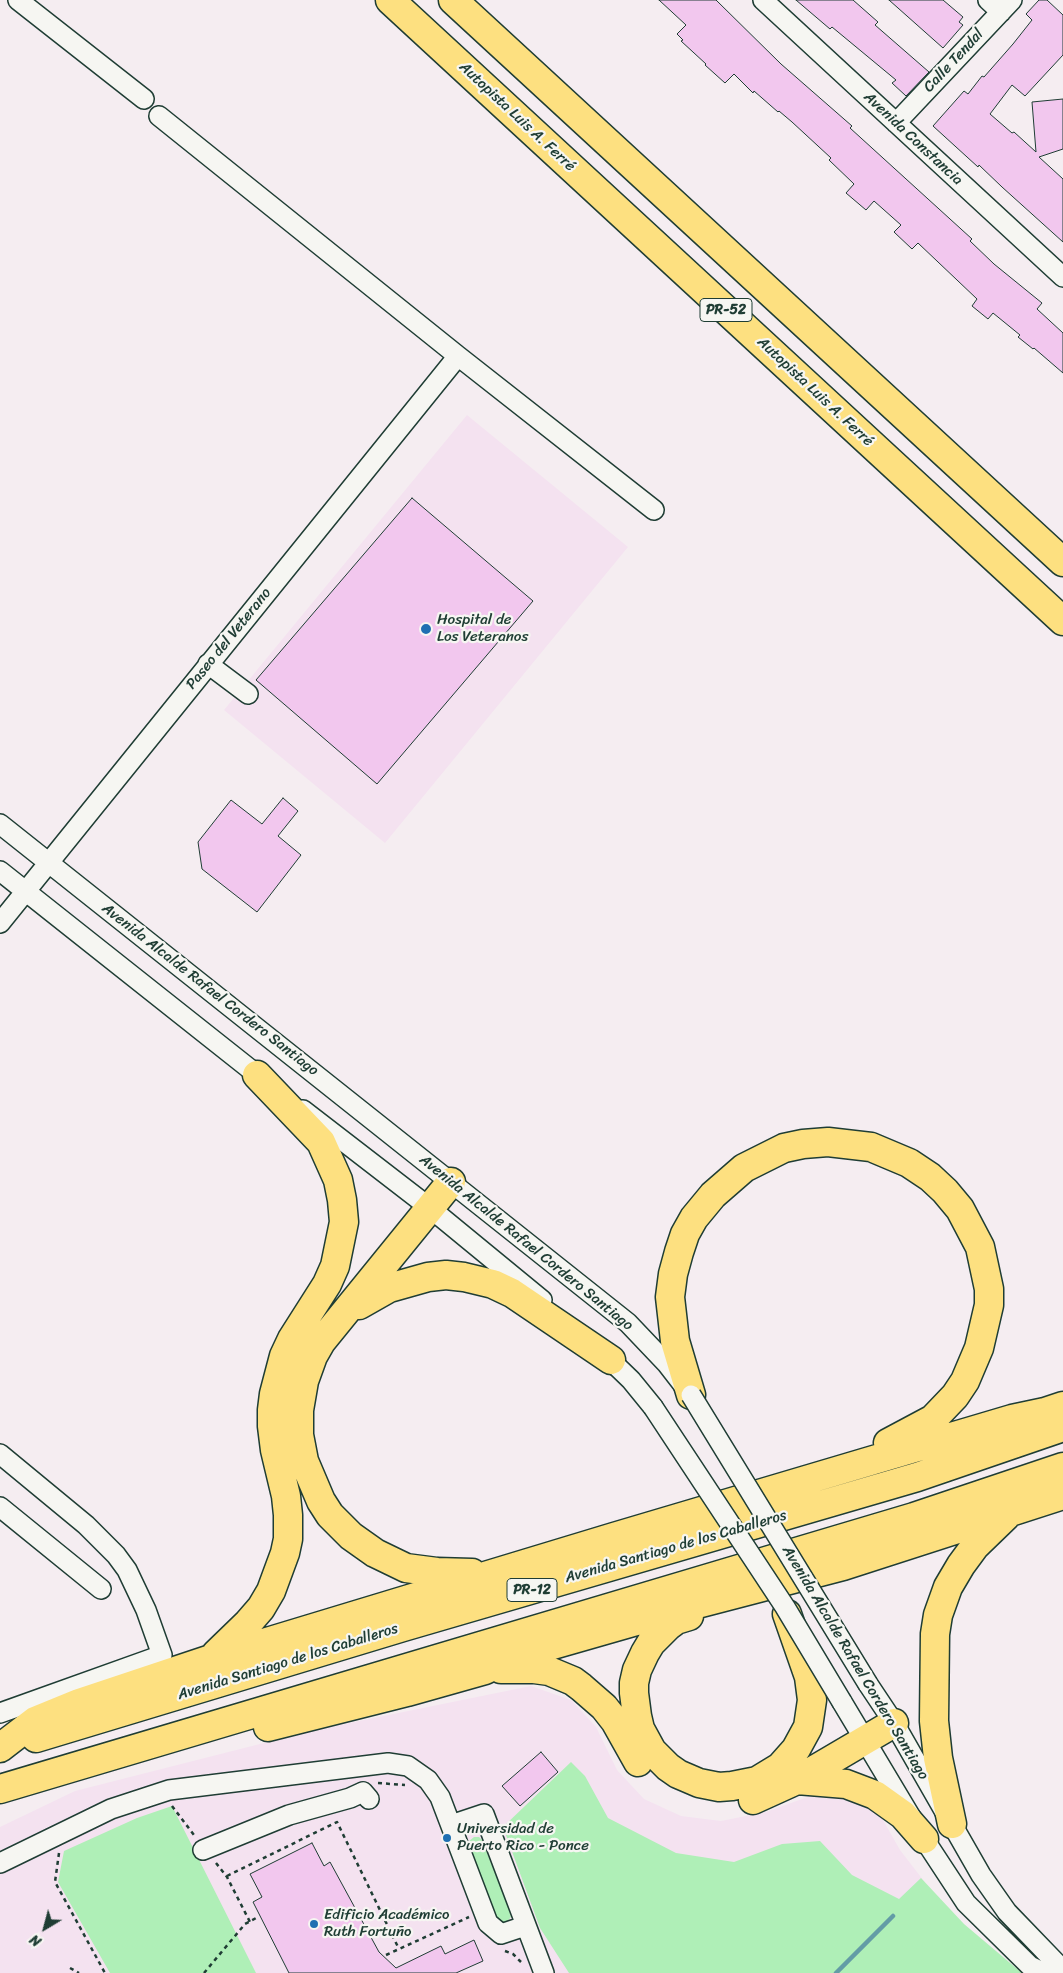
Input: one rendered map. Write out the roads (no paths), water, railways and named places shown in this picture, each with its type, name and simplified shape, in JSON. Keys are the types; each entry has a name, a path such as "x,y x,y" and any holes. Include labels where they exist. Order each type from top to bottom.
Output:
{"highway":[{"name":"Autopista Luis A. Ferré","path":"390,0 1063,621"},
{"name":"PR-52","path":"452,0 1063,562"},
{"path":"1029,589 1063,632"},
{"path":"211,1659 261,1608 271,1590 285,1553 288,1539 288,1515 286,1496 274,1442 272,1410 274,1394 284,1356 292,1338 327,1284 335,1266 344,1222 338,1180 321,1142 257,1075"},
{"path":"691,1395 675,1341 670,1297 673,1274 679,1252 690,1226 703,1206 725,1183 744,1168 784,1148 802,1144 828,1142 871,1147 909,1163 930,1177 960,1209 980,1246 986,1271 989,1297 987,1315 979,1348 965,1381 955,1396 933,1420 883,1445 853,1454 813,1479"},
{"path":"451,1182 321,1342 313,1356 304,1381 299,1410 299,1435 304,1461 321,1501 330,1515 351,1536 375,1553 406,1568 437,1572 490,1574"},
{"path":"346,1312 389,1288 428,1277 446,1275 464,1277 493,1284 512,1293 611,1360"},
{"path":"1012,1419 1063,1395"},
{"path":"0,1748 35,1721 79,1703 211,1659 490,1574 1012,1419 1063,1406"},
{"name":"Avenida Santiago de los Caballeros","path":"0,1748 403,1627 917,1477 1063,1426"},
{"name":"PR-12","path":"0,1789 905,1519 1063,1468"},
{"path":"209,1726 267,1727 407,1692 485,1670 514,1656 733,1594 843,1566 1063,1495"},
{"path":"952,1824 938,1758 934,1720 935,1634 938,1615 948,1588 961,1565 975,1546 1008,1513"},
{"path":"733,1594 699,1612 676,1620 668,1626 651,1643 642,1658 634,1683 635,1705 640,1729 652,1751 668,1767 686,1778 719,1787 745,1785 768,1775 788,1758 803,1739 808,1728 812,1710 809,1677 785,1607"},
{"path":"485,1670 534,1669 549,1671 573,1681 604,1707 622,1732 635,1757 643,1768 656,1780 685,1795 714,1803 740,1802 765,1796 797,1780 894,1723"},
{"path":"797,1780 846,1784 875,1795 904,1815 924,1838"}],"street":[{"path":"18,0 144,99"},
{"name":"Avenida Constancia","path":"763,0 1063,277"},
{"name":"Calle Tendal","path":"896,123 1000,4"},
{"path":"159,116 458,356 654,510"},
{"name":"Paseo del Veterano","path":"0,922 458,356"},
{"path":"208,664 248,694"},
{"name":"Avenida Alcalde Rafael Cordero Santiago","path":"0,824 628,1323 667,1364 691,1395 868,1684 894,1723 981,1875 1008,1912 1063,1970"},
{"path":"0,871 257,1075 430,1208 530,1290 611,1360 653,1407 785,1607 864,1742 966,1903 1030,1966 1044,1973"},
{"path":"0,1454 86,1525 116,1555 127,1570 146,1610 162,1654 0,1713"},
{"path":"0,1507 101,1589"},
{"path":"0,1863 112,1809 169,1790 352,1769 388,1763 408,1766 428,1780 440,1797 488,1924 501,1934 525,1926"},
{"path":"203,1850 288,1815 350,1798 366,1796 355,1782 352,1769"},
{"path":"451,1825 484,1814 544,1973"}],"waterway":[{"path":"836,1973 893,1916"}],"place":[{"name":"Hospital de Los Veteranos","path":"426,629"},
{"name":"Universidad de Puerto Rico - Ponce","path":"447,1838"},
{"name":"Edificio Académico Ruth Fortuño","path":"314,1924"}]}
